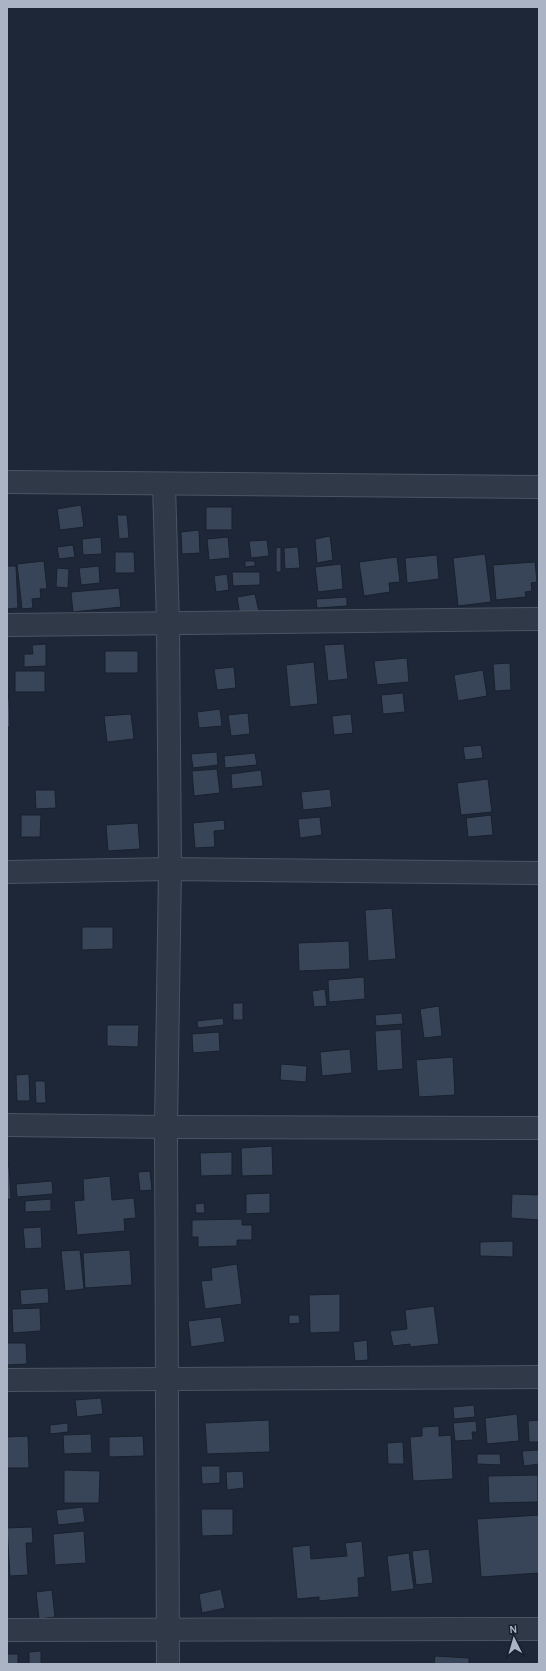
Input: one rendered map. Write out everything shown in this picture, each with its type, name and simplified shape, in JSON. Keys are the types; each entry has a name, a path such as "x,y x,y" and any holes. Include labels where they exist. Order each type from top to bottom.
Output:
{"street":[{"path":"7,482 539,487"},
{"path":"164,484 168,624 170,869 166,1127 168,1664"},
{"path":"7,625 539,620"},
{"path":"7,872 170,869 539,873"},
{"path":"7,1125 539,1128"},
{"path":"7,1380 539,1377"},
{"path":"7,1630 168,1631 539,1629"}],"building":[{"path":"81,505 84,527 60,530 57,509"},
{"path":"206,507 232,507 232,530 206,530"},
{"path":"117,515 127,515 129,538 119,539"},
{"path":"199,530 200,553 182,554 181,532"},
{"path":"330,536 333,560 317,563 315,539"},
{"path":"101,537 102,554 83,555 82,539"},
{"path":"228,537 230,558 209,560 207,539"},
{"path":"267,540 269,556 251,558 249,541"},
{"path":"73,545 75,557 59,559 57,547"},
{"path":"281,547 281,572 276,572 276,548"},
{"path":"298,547 300,568 285,569 284,548"},
{"path":"115,552 134,552 135,573 115,573"},
{"path":"485,554 491,602 458,606 453,558"},
{"path":"437,555 439,579 407,583 405,558"},
{"path":"397,557 400,582 389,583 390,592 364,596 359,562"},
{"path":"44,561 47,589 40,589 41,598 32,599 33,608 22,609 17,564"},
{"path":"245,561 255,561 255,566 245,567"},
{"path":"535,562 537,582 531,583 532,591 525,592 526,597 496,600 493,565"},
{"path":"341,564 343,589 318,592 315,567"},
{"path":"7,566 16,566 18,608 7,609"},
{"path":"99,566 100,583 81,585 79,568"},
{"path":"57,568 69,569 68,588 56,587"},
{"path":"232,572 260,572 260,585 233,586"},
{"path":"227,574 229,590 216,592 214,576"},
{"path":"119,588 121,607 73,612 71,592"},
{"path":"255,594 259,612 240,615 237,597"},
{"path":"347,597 347,606 317,608 316,599"},
{"path":"46,644 46,666 24,667 24,654 33,654 32,645"},
{"path":"344,644 348,679 328,681 324,645"},
{"path":"105,651 138,651 138,673 105,673"},
{"path":"407,658 409,682 377,685 374,661"},
{"path":"314,662 318,704 290,707 286,665"},
{"path":"510,663 511,690 495,691 493,664"},
{"path":"234,667 236,688 217,690 214,669"},
{"path":"483,670 487,696 458,701 454,675"},
{"path":"15,671 45,671 45,692 15,692"},
{"path":"403,693 405,712 383,714 381,695"},
{"path":"7,699 9,699 10,727 7,727"},
{"path":"220,709 222,726 199,728 197,712"},
{"path":"248,713 250,734 231,736 228,715"},
{"path":"131,714 134,739 107,742 104,716"},
{"path":"351,714 353,733 334,735 332,716"},
{"path":"481,745 483,758 465,760 463,747"},
{"path":"217,752 218,765 193,768 191,754"},
{"path":"255,753 257,765 225,768 224,756"},
{"path":"217,769 220,793 194,796 192,771"},
{"path":"261,770 263,786 232,789 231,774"},
{"path":"488,779 492,812 461,815 457,783"},
{"path":"330,789 332,807 303,810 301,792"},
{"path":"35,790 55,790 56,808 36,809"},
{"path":"21,815 41,815 40,837 21,837"},
{"path":"491,815 493,835 468,837 466,818"},
{"path":"320,817 322,835 300,838 298,819"},
{"path":"224,820 225,830 214,831 215,847 195,848 193,823"},
{"path":"138,823 140,849 108,851 106,825"},
{"path":"392,908 396,959 368,961 365,910"},
{"path":"82,927 113,927 113,949 82,950"},
{"path":"349,941 350,969 299,971 298,943"},
{"path":"364,977 365,999 329,1002 328,980"},
{"path":"325,989 327,1006 314,1007 312,991"},
{"path":"233,1003 243,1003 243,1020 233,1020"},
{"path":"439,1006 442,1036 424,1038 420,1009"},
{"path":"402,1013 403,1024 376,1026 375,1015"},
{"path":"223,1018 224,1025 198,1028 197,1021"},
{"path":"107,1025 139,1025 138,1047 107,1046"},
{"path":"401,1029 403,1069 377,1071 375,1031"},
{"path":"219,1032 220,1051 193,1053 192,1034"},
{"path":"350,1049 352,1073 322,1076 320,1052"},
{"path":"453,1057 455,1095 419,1097 416,1060"},
{"path":"281,1064 307,1066 306,1082 280,1080"},
{"path":"29,1074 30,1101 17,1101 16,1075"},
{"path":"35,1081 45,1081 46,1103 36,1103"},
{"path":"272,1146 273,1175 242,1176 241,1148"},
{"path":"232,1152 232,1175 201,1176 200,1153"},
{"path":"7,1166 9,1166 11,1199 7,1199"},
{"path":"150,1171 152,1190 140,1191 138,1172"},
{"path":"110,1176 112,1200 134,1198 136,1218 124,1219 125,1231 77,1235 74,1201 84,1200 83,1179"},
{"path":"52,1181 53,1194 17,1197 16,1184"},
{"path":"270,1193 270,1213 246,1214 246,1194"},
{"path":"512,1194 539,1195 539,1220 511,1218"},
{"path":"51,1199 51,1211 25,1212 25,1201"},
{"path":"204,1203 205,1213 196,1213 195,1204"},
{"path":"242,1219 242,1225 252,1225 252,1240 237,1240 237,1246 198,1247 198,1237 192,1237 192,1220"},
{"path":"41,1227 42,1248 25,1249 23,1228"},
{"path":"513,1241 513,1257 480,1256 480,1242"},
{"path":"80,1250 84,1289 65,1291 61,1251"},
{"path":"130,1250 132,1285 85,1288 83,1253"},
{"path":"237,1264 242,1304 205,1309 201,1281 212,1280 211,1268"},
{"path":"48,1288 49,1303 21,1305 20,1290"},
{"path":"340,1294 340,1332 310,1333 309,1295"},
{"path":"434,1306 439,1344 410,1347 410,1344 393,1346 390,1331 407,1329 405,1310"},
{"path":"40,1308 41,1331 13,1333 12,1309"},
{"path":"289,1315 299,1315 300,1323 289,1324"},
{"path":"221,1317 225,1342 191,1347 188,1321"},
{"path":"367,1340 368,1360 355,1361 353,1342"},
{"path":"7,1343 26,1343 27,1364 7,1365"},
{"path":"101,1398 103,1414 77,1417 75,1400"},
{"path":"474,1405 475,1417 454,1419 453,1407"},
{"path":"517,1414 519,1441 487,1444 485,1418"},
{"path":"269,1420 270,1452 207,1454 205,1423"},
{"path":"539,1420 539,1442 529,1442 528,1421"},
{"path":"476,1421 477,1432 472,1432 473,1440 455,1441 453,1423"},
{"path":"68,1423 68,1432 50,1434 50,1425"},
{"path":"439,1426 439,1436 451,1435 453,1479 413,1481 410,1437 422,1436 422,1427"},
{"path":"91,1434 92,1453 64,1454 63,1435"},
{"path":"28,1436 29,1468 7,1468 7,1437"},
{"path":"143,1436 144,1456 109,1457 109,1437"},
{"path":"403,1442 404,1464 388,1464 387,1443"},
{"path":"539,1450 539,1464 524,1466 522,1451"},
{"path":"477,1454 500,1454 501,1465 477,1464"},
{"path":"201,1466 220,1466 220,1483 202,1484"},
{"path":"64,1470 100,1471 99,1503 64,1503"},
{"path":"243,1471 244,1488 227,1490 226,1472"},
{"path":"538,1475 538,1502 489,1503 488,1476"},
{"path":"83,1507 85,1522 58,1525 56,1510"},
{"path":"201,1509 233,1509 233,1535 202,1536"},
{"path":"539,1515 539,1573 481,1577 477,1519"},
{"path":"32,1527 33,1543 26,1543 28,1575 10,1576 7,1528"},
{"path":"84,1531 86,1563 55,1565 53,1534"},
{"path":"362,1541 365,1577 358,1578 359,1597 319,1601 319,1597 297,1599 292,1547 310,1545 311,1559 347,1556 345,1543"},
{"path":"429,1549 433,1583 416,1585 412,1551"},
{"path":"409,1553 414,1589 391,1592 387,1556"},
{"path":"221,1589 225,1608 202,1613 199,1594"},
{"path":"52,1590 55,1617 39,1619 36,1592"},
{"path":"41,1651 41,1664 29,1664 29,1652"},
{"path":"7,1654 18,1654 18,1664 7,1664"},
{"path":"435,1656 469,1658 469,1664 434,1664"}]}
